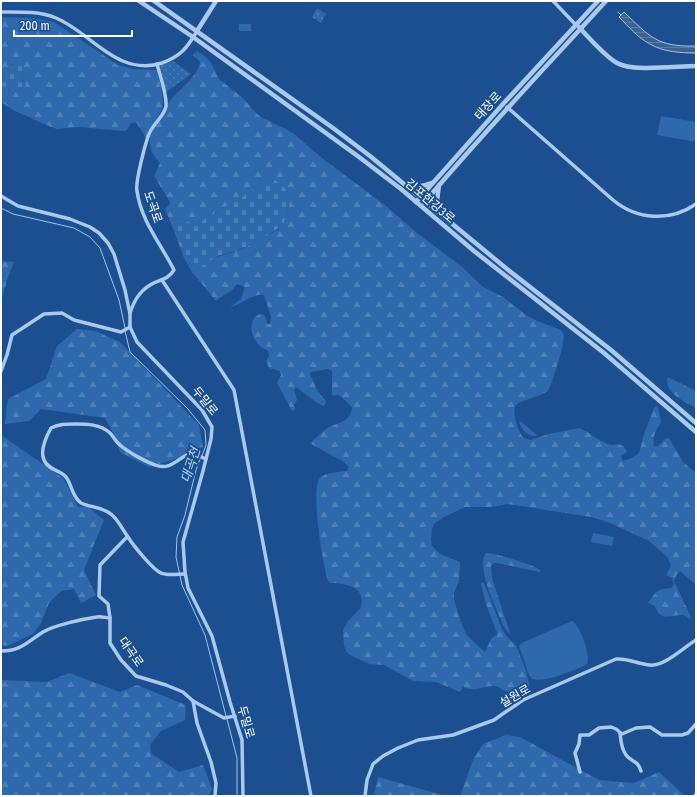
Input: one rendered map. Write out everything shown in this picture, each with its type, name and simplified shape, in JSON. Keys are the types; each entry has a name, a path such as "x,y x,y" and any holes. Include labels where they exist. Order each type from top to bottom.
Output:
{"street":[{"name":"김포한강3로","path":"139,1 193,37 365,161 474,251 604,353 696,432"},
{"name":"김포한강3로","path":"154,1 333,128 405,184 507,269 611,350 696,423"},
{"path":"1,12 40,13 51,16 62,21 121,61 136,65 157,64 172,59 186,49 216,1"},
{"path":"552,1 613,60 625,66 636,68 696,66"},
{"name":"태장로","path":"416,202 503,104 598,1"},
{"path":"421,207 508,108 606,1"},
{"name":"도곡로","path":"157,64 166,105 164,112 149,133 136,190 151,231 174,270 170,276 162,280"},
{"path":"503,104 618,204 627,210 646,216 665,216 679,213 696,204"},
{"path":"405,184 417,187 433,182"},
{"path":"439,185 437,201 442,214"},
{"name":"두밀로","path":"1,196 18,206 70,219 90,227 99,233 108,243 114,254 125,290 130,314 129,328 137,342 202,410 212,427 211,439 183,542 184,574 188,588 212,636 242,740 243,796"},
{"path":"130,314 135,299 150,285 162,280 234,390 311,796"},
{"path":"1,371 12,335 44,314 62,313 74,320 121,332 129,328"},
{"path":"184,574 161,573 150,564 127,537 124,530 111,514 101,508 80,502 75,498 66,478 46,463 43,458 43,451 51,428 60,424 88,424 99,427 111,434 119,445 159,467 174,464 190,454 205,459"},
{"name":"대곡로","path":"127,537 100,565 99,596 108,604 110,618 110,643 121,660 136,676 183,692 193,701 224,718 234,716"},
{"path":"1,650 22,647 44,632 61,626 99,617 110,618"},
{"name":"설원로","path":"365,796 367,780 373,764 383,756 398,748 418,740 453,735 494,720 524,700 616,659 626,659 649,665 658,665 696,640"},
{"path":"193,701 197,723 211,762 216,783 216,796"},
{"path":"580,772 575,753 579,744 580,736 590,734 598,728 613,727 620,733 624,734 636,728 650,727 662,735 682,735 688,733 696,724"},
{"path":"620,733 620,742 626,756 638,763 641,771"}],"green space":[{"path":"317,8 326,14 321,23 312,17"},
{"path":"1,17 32,18 54,22 118,65 133,69 157,70 163,104 162,109 146,138 136,122 131,123 126,131 79,127 57,129 13,110 1,102 1,85 20,94 24,81 21,77 24,71 12,64 1,78"},
{"path":"239,24 251,24 251,31 239,31"},
{"path":"197,51 206,57 211,63 219,79 242,97 261,117 294,134 322,158 386,206 417,233 462,267 483,287 503,297 526,315 561,330 563,333 563,344 556,371 548,391 518,403 515,407 515,418 519,431 524,438 530,440 549,434 579,428 604,443 623,446 627,452 621,456 623,461 634,457 639,453 644,434 654,408 656,406 658,407 661,423 655,434 654,446 658,446 666,438 669,438 683,462 696,473 696,585 680,571 674,581 691,620 683,615 663,616 657,611 655,606 648,603 659,590 671,588 674,585 672,578 666,575 671,566 668,558 649,541 608,522 591,517 508,504 490,507 465,507 435,523 432,528 432,546 440,554 460,562 459,581 454,593 454,599 466,634 485,652 491,639 497,633 487,607 481,584 482,582 484,583 502,629 507,637 516,645 526,671 530,689 523,692 513,693 495,686 476,689 468,689 463,687 460,692 436,682 413,681 384,665 369,664 347,652 344,646 343,630 348,621 360,609 362,602 361,596 358,591 349,585 330,583 328,581 318,528 316,496 317,485 320,478 329,473 347,471 349,467 344,462 311,443 326,429 346,420 351,413 352,407 339,395 332,395 332,371 328,369 311,372 310,374 317,390 326,401 325,405 323,406 316,402 296,387 294,390 297,400 294,405 295,410 292,411 277,383 281,375 280,371 269,368 266,361 269,356 268,351 260,346 252,334 251,327 254,319 260,314 263,314 266,318 267,324 270,324 271,317 264,295 251,297 230,307 241,299 245,287 237,284 233,289 216,301 192,272 214,258 245,248 279,229 286,217 289,206 289,194 284,187 269,178 250,192 192,226 181,222 172,226 165,209 170,202 154,176 160,163 154,156 151,149 150,137 166,111 169,102 192,78 198,68 200,62 193,55"},
{"path":"173,61 191,74 166,92 160,67 161,65"},
{"path":"17,63 23,65 25,69 21,77 26,89 20,94 1,85 1,78 10,66"},
{"path":"661,116 696,122 696,142 657,135"},
{"path":"270,177 284,187 289,194 289,206 282,226 252,245 218,256 192,272 184,258 172,226 181,222 190,222 192,226 198,223 250,192"},
{"path":"1,261 14,262 1,302"},
{"path":"77,329 95,331 120,342 199,425 203,447 179,458 149,467 120,452 115,436 105,418 41,409 29,421 5,424 8,399 46,379 57,346"},
{"path":"668,377 696,391 696,408 681,400 672,392 667,382"},
{"path":"520,421 537,436 531,436 526,433 519,422"},
{"path":"1,435 63,478 78,507 88,507 104,520 84,570 96,595 81,603 74,589 61,591 49,603 41,623 33,634 7,646 1,645"},
{"path":"593,533 614,537 612,546 591,542"},
{"path":"486,553 515,560 541,571 539,572 497,563 494,563 491,566 492,578 510,634 503,625 485,578 483,559"},
{"path":"572,621 578,628 584,641 588,660 587,664 552,678 537,680 532,679 529,675 519,646 524,642"},
{"path":"69,673 120,692 137,685 186,705 185,720 161,731 150,745 151,753 179,772 203,765 212,789 209,796 1,796 1,680 47,682"},
{"path":"506,735 520,737 599,780 634,783 659,772 685,796 460,796 473,760 483,744"},
{"path":"378,777 446,796 374,796"}],"shaded area":[{"path":"624,12 655,39 672,45 696,46 696,53 678,52 655,47 637,35 619,17"}],"waterway":[{"path":"618,12 621,15"},
{"name":"대곡천","path":"1,208 13,214 74,228 90,237 100,248 119,300 125,328"},
{"name":"대곡천","path":"125,331 130,352 187,408 205,430 206,445 202,456"},
{"name":"대곡천","path":"200,459 185,515 177,537 176,557 182,585 205,635 226,716"},
{"name":"대곡천","path":"227,719 237,758 237,796"}]}
